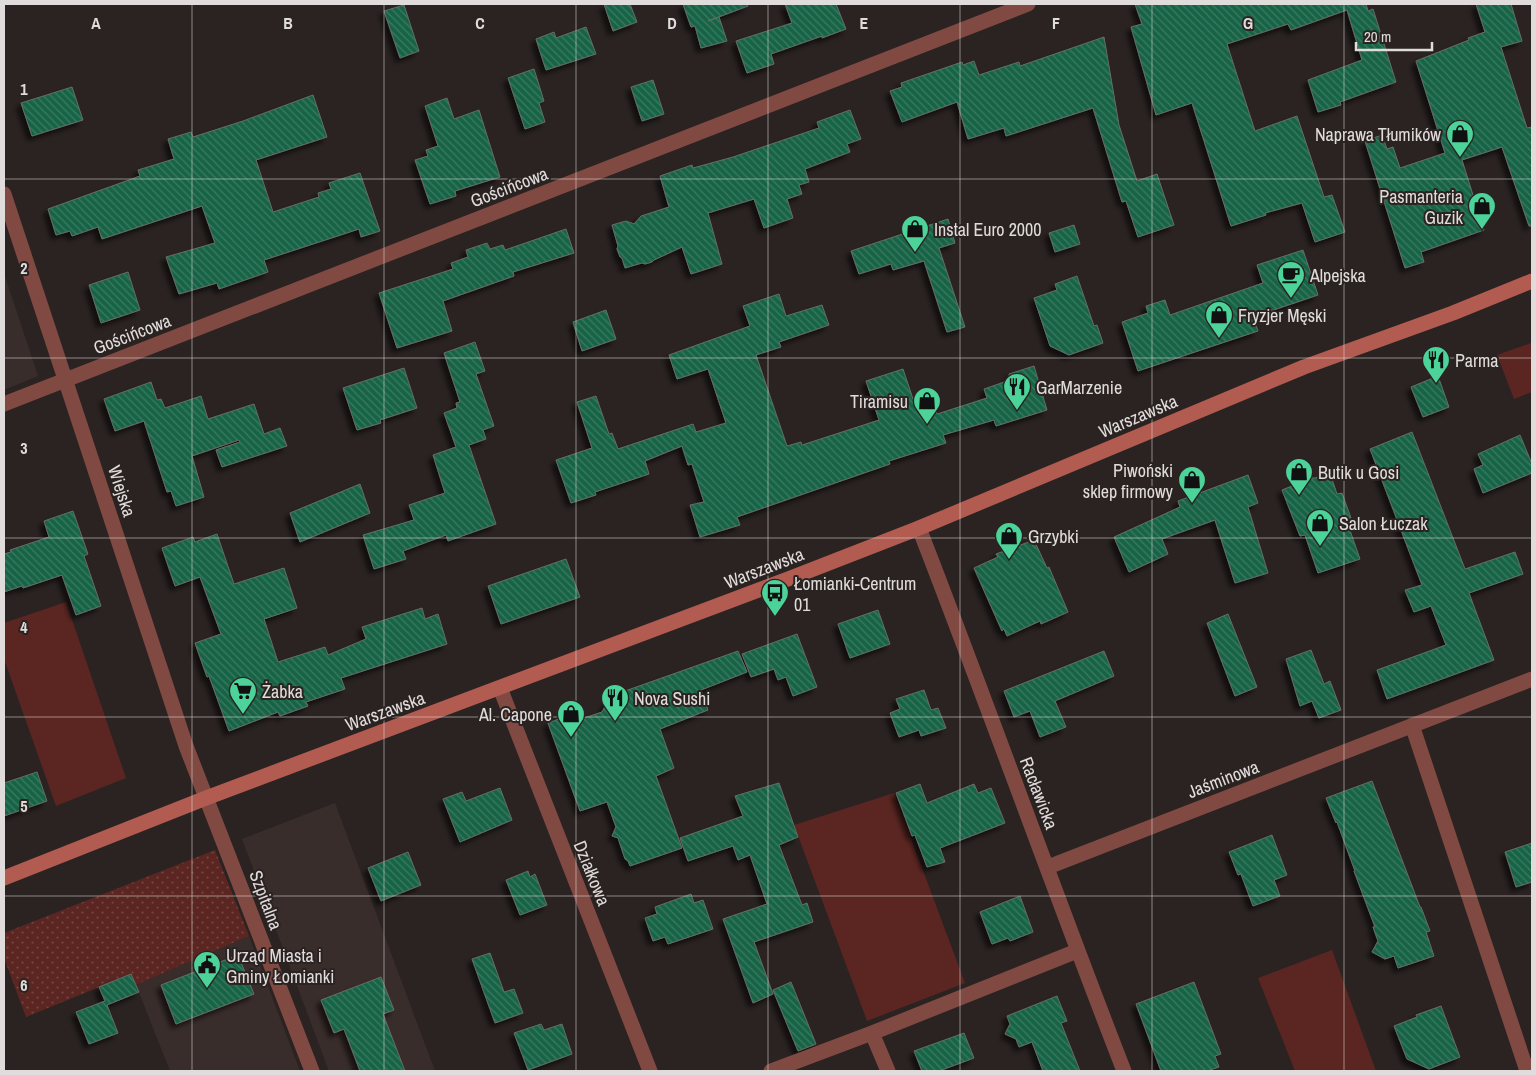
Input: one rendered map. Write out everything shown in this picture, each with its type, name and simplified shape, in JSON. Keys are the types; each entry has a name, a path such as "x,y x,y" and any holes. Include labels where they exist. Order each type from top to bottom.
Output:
{"street":[{"name":"Gościńcowa","path":"4,404 1028,4"},
{"name":"Wiejska","path":"4,194 186,746 206,798"},
{"name":"Warszawska","path":"4,878 206,798 919,528 1304,367 1532,282"},
{"name":"Racławicka","path":"919,528 1048,868 1077,951 1124,1071"},
{"name":"Jaśminowa","path":"1048,868 1532,679"},
{"name":"Działkowa","path":"500,688 650,1071"},
{"path":"1412,725 1527,1071"},
{"name":"Szpitalna","path":"206,798 312,1071"},
{"path":"771,1071 1077,951"},
{"path":"872,1033 888,1071"}],"shaded area":[{"path":"4,273 38,376 4,390"},
{"path":"1531,343 1532,392 1514,399 1497,355"},
{"path":"66,602 126,778 56,806 4,659 4,623"},
{"path":"894,793 965,983 867,1021 794,825"},
{"path":"335,803 435,1071 329,1071 242,839"},
{"path":"215,850 249,936 136,985 131,974 26,1017 4,958 4,933"},
{"path":"249,936 300,1071 170,1071 136,985"},
{"path":"1332,950 1376,1071 1295,1071 1258,978"}],"building":[{"path":"604,4 630,4 637,22 613,31"},
{"path":"683,4 747,4 748,6 708,21 719,17 727,41 701,48 695,26 691,27"},
{"path":"785,4 836,4 846,29 771,54 774,64 747,73 736,41 792,23"},
{"path":"1135,4 1366,4 1368,11 1373,9 1396,82 1340,102 1341,105 1318,112 1308,80 1362,60 1347,10 1291,30 1288,24 1227,44 1255,131 1297,116 1324,197 1332,195 1345,232 1315,242 1302,203 1265,213 1266,215 1231,226 1192,103 1156,115 1131,27 1142,24"},
{"path":"1476,4 1511,4 1522,41 1501,47 1527,128 1532,127 1532,226 1529,226 1502,147 1462,160 1484,230 1421,252 1424,262 1405,268 1365,141 1382,135 1387,149 1393,147 1400,168 1445,153 1416,61 1485,32"},
{"path":"404,5 419,51 400,58 384,11"},
{"path":"586,27 596,54 546,70 536,39 554,32 556,38"},
{"path":"1104,37 1119,125 1137,181 1157,174 1174,225 1138,237 1126,201 1122,202 1093,108 1006,136 1004,128 968,139 957,102 902,122 890,91 902,87 901,83 962,62 963,65 974,61 979,75 1019,62 1020,66"},
{"path":"534,69 544,101 539,103 545,122 525,129 508,78"},
{"path":"653,80 664,114 642,121 631,87"},
{"path":"72,87 83,120 32,136 21,103"},
{"path":"313,95 327,137 256,160 273,212 319,197 318,193 331,189 329,183 360,173 380,231 361,237 359,229 264,260 268,272 219,289 217,283 179,294 166,257 215,243 202,206 102,239 98,227 72,236 70,231 56,235 48,209 140,176 138,170 174,159 168,139 191,132 193,137"},
{"path":"447,98 454,119 479,110 500,177 455,191 456,196 430,204 415,160 428,156 426,150 438,146 425,106"},
{"path":"850,110 861,139 847,144 850,152 805,169 809,182 799,185 802,194 787,199 793,218 764,228 754,199 708,213 722,264 691,274 682,247 652,262 625,268 617,249 618,246 612,225 626,221 634,224 641,216 669,207 660,176 692,165 693,168 733,157 819,128 817,122"},
{"path":"948,219 955,243 939,248 965,327 947,332 924,261 893,270 891,264 859,274 851,251"},
{"path":"1074,225 1080,244 1055,252 1049,233"},
{"path":"566,229 574,253 513,272 514,276 443,301 452,331 397,348 379,293 453,269 451,263 468,257 466,250 487,243 490,249 503,245 505,250"},
{"path":"1303,250 1318,295 1253,317 1258,331 1138,371 1122,322 1148,313 1146,306 1165,300 1170,315 1263,283 1257,265"},
{"path":"128,272 140,310 101,323 89,285"},
{"path":"1077,276 1094,326 1097,325 1103,343 1069,355 1050,346 1034,298 1057,290 1055,284"},
{"path":"779,294 786,316 822,305 829,325 779,342 781,347 756,355 787,446 801,442 802,445 879,420 866,381 903,369 915,405 932,399 937,414 987,398 984,389 1010,380 1009,374 1034,366 1047,410 996,426 994,420 943,435 946,443 889,461 890,464 737,517 740,525 700,537 690,505 704,502 692,464 688,465 682,446 645,461 649,474 595,492 596,495 571,503 556,460 592,448 577,402 596,396 609,434 612,433 618,449 693,424 696,432 726,423 708,369 677,379 669,355 750,326 743,306"},
{"path":"606,310 616,339 582,351 573,322"},
{"path":"475,342 485,371 476,374 494,426 483,430 486,439 469,445 496,524 448,541 446,535 403,551 406,559 374,569 363,535 414,520 409,505 445,493 433,455 456,447 444,413 457,408 456,403 460,402 444,353"},
{"path":"404,368 417,408 380,420 381,423 357,430 343,388"},
{"path":"1438,376 1449,407 1423,417 1411,387"},
{"path":"151,382 157,400 161,399 165,408 201,396 208,419 254,404 264,434 280,428 287,446 222,467 216,450 240,442 239,440 192,456 204,497 176,506 171,491 167,492 144,421 115,431 104,399"},
{"path":"1412,432 1465,569 1515,552 1523,574 1469,593 1494,660 1387,699 1377,670 1446,645 1431,606 1414,612 1405,590 1422,585 1370,449"},
{"path":"1520,435 1532,464 1532,473 1483,493 1474,469 1483,465 1478,454"},
{"path":"1330,473 1337,494 1342,493 1351,518 1346,519 1360,559 1318,573 1305,535 1300,536 1282,490 1308,478 1315,478"},
{"path":"1248,475 1258,503 1248,507 1268,573 1235,583 1215,520 1162,539 1168,554 1129,572 1114,537 1180,507 1178,501"},
{"path":"360,484 370,513 300,542 290,513"},
{"path":"73,511 88,554 84,556 101,606 76,615 62,575 23,588 22,586 4,592 4,554 11,552 10,550 49,537 44,521"},
{"path":"217,534 234,584 284,568 297,608 264,619 278,662 325,647 328,655 366,639 362,627 422,608 425,619 438,614 447,644 341,678 345,689 306,702 308,706 280,716 278,712 229,731 195,643 221,634 200,577 175,586 162,548 193,537 195,542"},
{"path":"1034,540 1047,568 1049,567 1068,612 1041,624 1040,621 1007,636 1004,629 1002,631 974,568 998,557 996,554"},
{"path":"566,559 580,597 501,624 488,586"},
{"path":"878,610 890,644 850,658 838,624"},
{"path":"1228,614 1257,687 1235,696 1207,623"},
{"path":"797,634 817,687 793,696 786,677 778,680 774,669 751,677 742,654"},
{"path":"1311,650 1324,684 1330,681 1341,710 1319,718 1312,701 1300,706 1286,659"},
{"path":"738,651 747,672 701,690 708,710 660,729 674,768 656,776 682,848 630,866 625,859 618,838 612,836 616,827 607,802 580,811 548,723 567,716 578,720 602,712 608,701 627,695 625,691"},
{"path":"1104,651 1114,676 1055,701 1066,727 1040,737 1030,711 1014,717 1004,691"},
{"path":"924,690 931,710 938,708 946,728 921,736 919,730 899,737 890,713 900,709 896,699"},
{"path":"37,772 47,801 4,816 4,783"},
{"path":"1372,781 1430,931 1426,932 1434,956 1398,968 1394,956 1385,959 1372,952 1378,941 1373,927 1375,927 1337,822 1326,798"},
{"path":"779,783 798,837 779,845 802,905 807,903 813,922 754,942 773,994 753,1003 723,919 767,904 750,855 738,860 733,846 688,861 680,838 743,816 735,796"},
{"path":"920,784 927,803 974,784 978,793 991,788 1005,823 940,848 945,862 927,867 915,835 912,836 896,793"},
{"path":"500,788 512,820 460,842 443,799 462,792 466,801"},
{"path":"1272,835 1287,875 1274,880 1280,896 1253,906 1241,874 1238,875 1229,852"},
{"path":"1532,843 1532,882 1516,887 1505,852"},
{"path":"408,852 421,885 381,901 368,868"},
{"path":"528,871 530,877 535,874 547,905 520,915 506,880"},
{"path":"691,894 694,903 703,900 713,929 668,944 665,937 653,941 645,918 657,914 655,907"},
{"path":"1020,896 1033,932 1010,941 1008,938 992,944 980,912"},
{"path":"490,953 504,992 514,989 523,1013 495,1023 472,959"},
{"name":"Urząd Miasta i Gminy Łomianki","path":"238,955 254,994 176,1024 161,985"},
{"path":"131,974 139,992 107,1005 118,1033 89,1044 76,1012 105,1001 99,987"},
{"path":"381,977 394,1010 383,1014 405,1071 360,1071 344,1029 334,1033 321,1000"},
{"path":"791,982 816,1044 798,1051 773,990"},
{"path":"1194,982 1221,1054 1215,1056 1219,1067 1207,1071 1161,1071 1136,1004"},
{"path":"1057,996 1067,1021 1061,1023 1080,1071 1043,1071 1032,1042 1019,1047 1016,1039 1005,1034 1010,1024 1007,1016"},
{"path":"1441,1006 1460,1057 1429,1069 1407,1059 1394,1026 1417,1017 1416,1015"},
{"path":"541,1024 544,1030 562,1024 572,1054 528,1070 514,1033"},
{"path":"964,1033 974,1058 939,1071 922,1071 914,1051"}],"place":[{"name":"Naprawa Tłumików","path":"1460,158"},
{"name":"Pasmanteria Guzik","path":"1482,230"},
{"name":"Instal Euro 2000","path":"915,253"},
{"name":"Alpejska","path":"1291,299"},
{"name":"Fryzjer Męski","path":"1219,339"},
{"name":"Parma","path":"1436,384"},
{"name":"GarMarzenie","path":"1017,411"},
{"name":"Tiramisu","path":"927,425"},
{"name":"Butik u Gosi","path":"1299,496"},
{"name":"Piwoński sklep firmowy","path":"1192,504"},
{"name":"Salon Łuczak","path":"1320,547"},
{"name":"Grzybki","path":"1009,560"},
{"name":"Łomianki-Centrum 01","path":"775,617"},
{"name":"Żabka","path":"243,715"},
{"name":"Nova Sushi","path":"615,722"},
{"name":"Al. Capone","path":"571,738"},
{"name":"Urząd Miasta i Gminy Łomianki","path":"207,989"}]}
